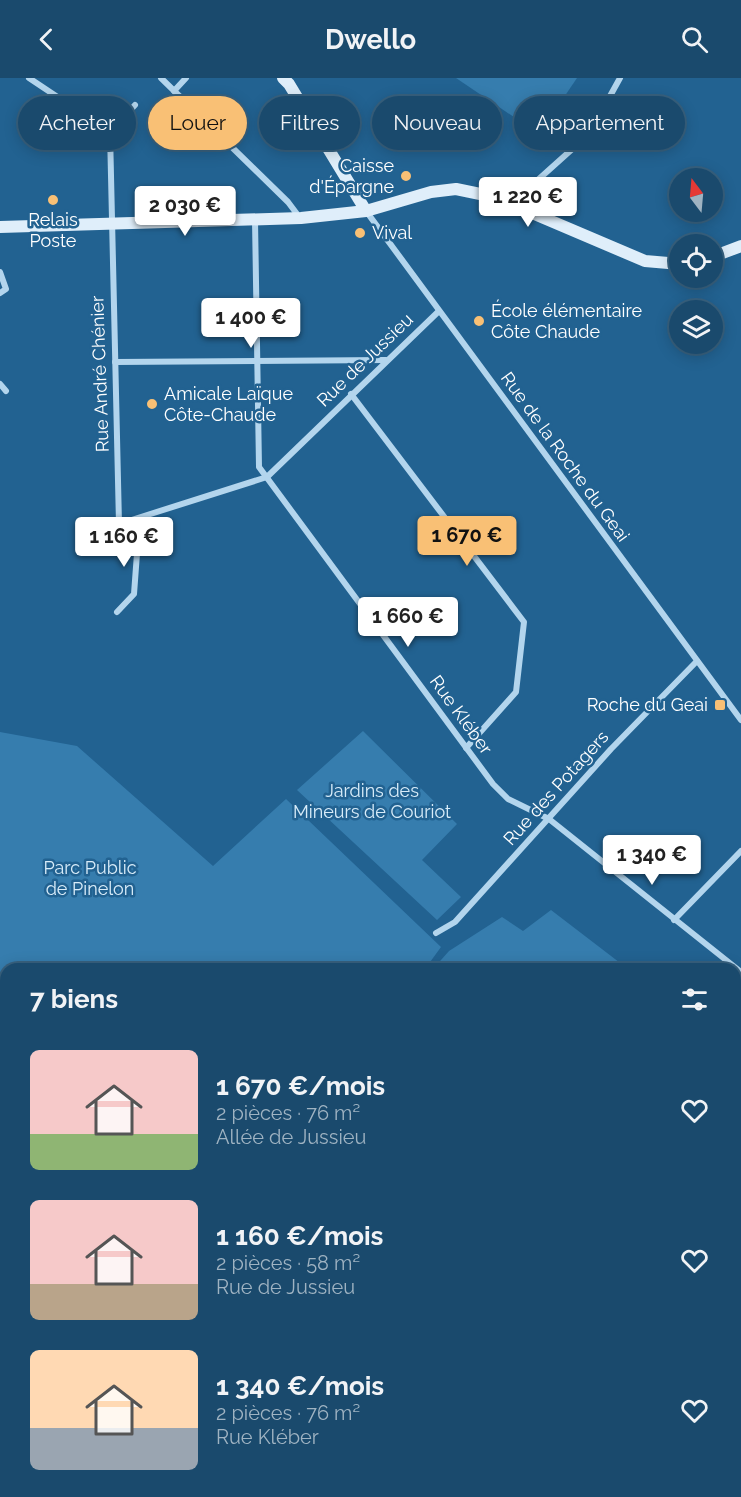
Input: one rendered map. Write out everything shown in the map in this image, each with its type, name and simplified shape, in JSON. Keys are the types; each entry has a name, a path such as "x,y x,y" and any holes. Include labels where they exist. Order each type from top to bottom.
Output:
{"street":[{"path":"29,78 56,96"},
{"path":"161,78 288,202 301,218"},
{"path":"174,91 186,78"},
{"path":"283,78 294,92 366,211"},
{"path":"511,204 589,134 620,78"},
{"name":"Rue André Chénier","path":"110,150 119,524"},
{"path":"0,226 301,218 366,211 431,192 456,189 485,195 511,204 645,261 669,263"},
{"name":"Rue de la Roche du Geai","path":"366,211 741,720"},
{"name":"Rue Kléber","path":"255,220 259,467 466,748 508,799 549,819 729,963"},
{"path":"723,253 741,246"},
{"path":"0,272 6,289 0,293"},
{"name":"Rue de Jussieu","path":"119,524 267,477 439,311"},
{"path":"115,362 387,360"},
{"path":"0,384 6,391"},
{"path":"351,394 524,622 516,692 466,748"},
{"path":"117,612 134,594 138,540 119,524"},
{"name":"Rue des Potagers","path":"436,933 455,922 610,748 697,661"},
{"path":"735,711 741,707"},
{"path":"674,920 741,851"}],"green space":[{"path":"456,78 577,78 565,96 514,96 514,117 502,109 502,96 483,96"},
{"name":"Jardins des Mineurs de Couriot","path":"363,731 457,824 422,860 461,897 437,920 297,790"},
{"name":"Parc Public de Pinelon","path":"0,732 77,746 213,866 286,799 441,947 429,963 0,963"},
{"path":"551,910 620,963 438,963 449,951 502,917 523,931"}],"place":[{"name":"Caisse d'Épargne","path":"406,176"},
{"name":"Relais Poste","path":"53,200"},
{"name":"Vival","path":"360,233"},
{"name":"École élémentaire Côte Chaude","path":"479,321"},
{"name":"Amicale Laïque Côte-Chaude","path":"152,404"},
{"name":"Roche du Geai","path":"720,705"}]}
